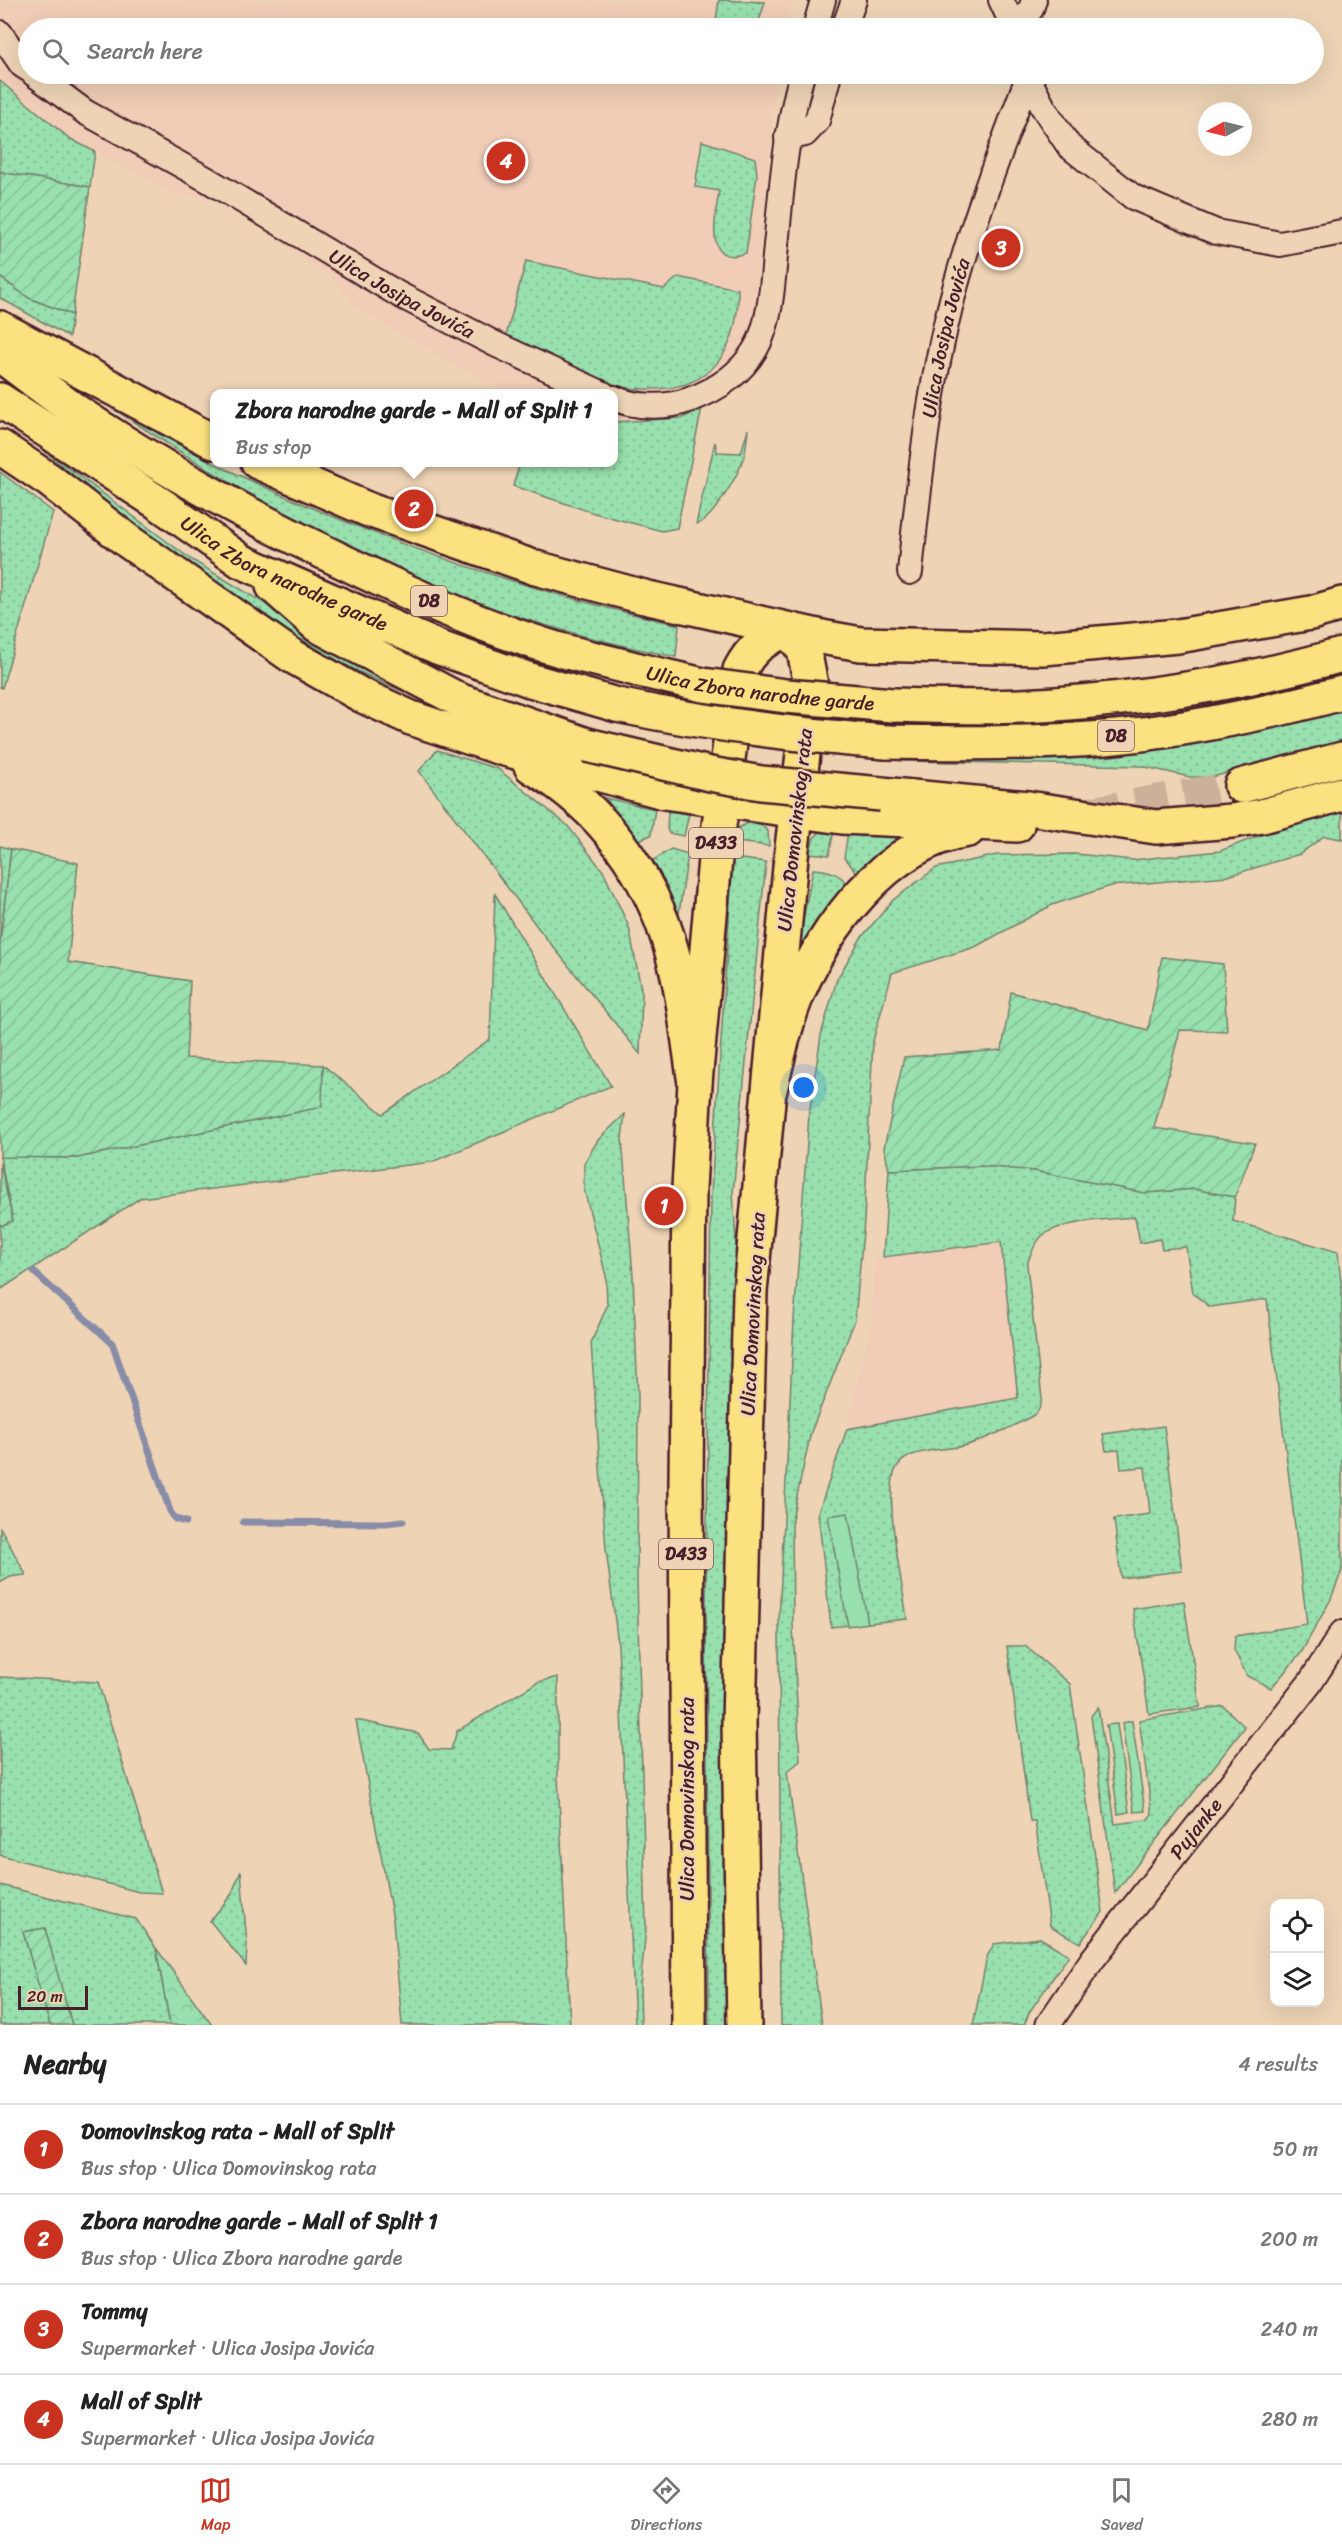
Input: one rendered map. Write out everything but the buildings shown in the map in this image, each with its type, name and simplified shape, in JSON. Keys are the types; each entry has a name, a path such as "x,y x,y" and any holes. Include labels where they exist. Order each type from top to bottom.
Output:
{"main road":[{"path":"0,328 210,440"},
{"name":"Ulica Zbora narodne garde","path":"0,355 76,411 155,461 287,535 389,584 462,615 559,649 703,685 892,705 1021,706 1123,698 1236,680 1342,655"},
{"name":"Ulica Zbora narodne garde","path":"0,400 151,498 241,561 437,647 530,680 617,705 691,720 771,732 886,742 1010,743 1107,738 1215,723 1342,693"},
{"path":"0,447 49,480 129,542 319,672 411,718 501,748 664,792 842,817 1010,825 958,832 938,839 906,856 863,891 834,927 812,963 794,1002 769,1093"},
{"path":"270,467 369,510 536,568 644,597 861,644 1043,648 1178,636 1311,613 1342,604"},
{"path":"241,561 287,597 317,625 461,701 587,745 710,774 751,782 1028,808 1156,827 1232,821 1262,816 1342,794"},
{"name":"Ulica Domovinskog rata","path":"689,2025 686,1470 689,1188 694,1083 716,848 740,670 757,645 788,630 804,650 811,685 796,811 750,1293 739,1722 744,2025"},
{"path":"501,748 545,774 578,801 610,831 632,859 662,921 672,953 694,1083"},
{"path":"1241,786 1342,759"}],"street":[{"path":"818,18 823,0"},
{"path":"848,18 854,0"},
{"path":"1001,0 1009,18"},
{"path":"1023,18 1031,9 1034,0"},
{"path":"0,33 18,59"},
{"name":"Ulica Josipa Jovića","path":"47,84 85,112 208,180 398,294 495,344 594,389"},
{"path":"618,400 646,405 677,405 711,392 731,379 756,349 764,330 773,273 787,138 800,84"},
{"path":"787,138 805,134 817,121 826,84"},
{"name":"Ulica Josipa Jovića","path":"910,572 917,500 936,375 959,274 1024,84"},
{"name":"Ulica Josipa Jovića","path":"1032,84 1069,146 1133,197 1216,232 1280,244 1342,232"},
{"name":"Pujanke","path":"1048,2025 1092,1960 1310,1683 1342,1633"}],"shaded area":[{"path":"0,0 795,0 787,18 18,18 18,84 775,84 747,383 683,418 618,422 618,389 499,389 356,309 337,282 222,201 178,195 69,138 0,80"},
{"path":"1001,1242 1018,1398 847,1429 871,1323 875,1258"}],"green space":[{"path":"719,0 765,2 760,18 716,18"},
{"path":"0,81 69,138 95,152 90,187 0,172"},
{"path":"702,141 755,158 757,175 746,253 732,256 723,253 717,246 715,225 719,191 695,187"},
{"path":"0,172 90,187 72,315 29,298 0,277"},
{"path":"526,261 664,289 678,277 738,289 734,330 728,347 707,373 692,382 674,387 636,389 605,381 506,336"},
{"path":"0,277 29,298 72,315 69,337 0,298"},
{"path":"112,408 210,461 210,467 222,467 334,517 390,539 447,560 562,596 679,625 676,657 560,630 447,592 340,544 208,469"},
{"path":"702,408 677,528 662,531 594,513 513,486 519,467 618,467 618,422 683,418"},
{"path":"748,429 744,457 737,474 710,515 696,524 715,442 717,452 741,453"},
{"path":"35,443 192,560 346,648 507,730 385,684 304,641 223,590 184,562 146,534"},
{"path":"0,472 53,512 2,688 0,687"},
{"path":"1342,710 1342,743 1212,777 1190,777 1141,766 902,761 890,756 984,760 1102,754"},
{"path":"437,750 498,769 567,825 603,871 629,927 642,994 640,1054 542,933 419,771"},
{"path":"605,798 655,809 651,835 639,840"},
{"path":"1342,810 1342,839 1324,836 1300,854 1228,876 1111,886 1052,905 975,947 892,973 873,1041 864,1221 855,1320 811,1432 792,1519 793,1627 800,1761 787,1772 822,2025 781,2025 779,1619 794,1320 809,1115 821,1035 837,979 861,938 893,900 936,868 997,855 1076,854 1132,860 1220,851 1292,823"},
{"path":"668,811 689,814 684,836 669,833 667,829"},
{"path":"748,823 760,825 768,831 769,846 736,842 738,828"},
{"path":"821,831 834,831 829,855 809,853 814,838"},
{"path":"848,832 911,835 862,878 844,858"},
{"path":"0,846 11,849 0,943"},
{"path":"11,849 78,863 68,962 190,981 186,1058 323,1065 322,1107 77,1158 0,1157 0,943"},
{"path":"671,849 688,854 679,913 652,861"},
{"path":"733,858 766,862 733,1192 738,1276 726,1603 728,2025 709,2025 706,1605 711,1193"},
{"path":"813,869 832,872 848,884 803,959 796,956"},
{"path":"495,894 611,1086 432,1162 140,1198 0,1290 0,1226 13,1221 0,1157 77,1158 321,1107 323,1065 383,1114 490,1039"},
{"path":"1162,957 1223,964 1227,1031 1180,1030 1154,1128 1255,1143 1235,1197 1194,1189 1145,1193 1035,1171 982,1166 889,1170 884,1148 904,1057 1002,1050 1011,992 1148,1030"},
{"path":"625,1114 622,1138 633,1276 638,1397 637,1580 646,1929 640,1987 641,2025 635,2025 618,1645 606,1549 591,1343 607,1306 606,1276 584,1189 584,1163 598,1140"},
{"path":"0,1163 13,1221 0,1226"},
{"path":"982,1166 1035,1171 1145,1193 1194,1189 1235,1197 1233,1221 1338,1252 1342,1292 1342,1570 1331,1599 1301,1653 1271,1688 1247,1676 1234,1650 1235,1636 1307,1624 1267,1299 1210,1307 1193,1293 1186,1247 1162,1249 1160,1239 1140,1243 1135,1217 1073,1224 1050,1231 1039,1239 1027,1265 1042,1399 1039,1409 1026,1420 973,1443 923,1452 903,1460 897,1467 893,1478 892,1510 907,1619 831,1627 818,1513 847,1429 1018,1398 1001,1242 883,1257 889,1170"},
{"path":"1164,1426 1182,1571 1121,1578 1114,1519 1150,1514 1145,1467 1121,1469 1119,1450 1106,1451 1103,1434"},
{"path":"848,1513 868,1623 848,1626 828,1516"},
{"path":"0,1527 26,1575 10,1577 0,1583"},
{"path":"1184,1601 1200,1707 1149,1714 1133,1609"},
{"path":"1007,1646 1025,1646 1070,1684 1103,1912 1080,1943 1050,1926 1035,1821 1030,1821"},
{"path":"0,1677 98,1682 162,1893 139,1892 0,1855"},
{"path":"558,1677 558,1776 570,2025 402,2025 393,1920 356,1720 418,1733 429,1749 451,1750 457,1731 538,1682"},
{"path":"1223,1706 1245,1727 1115,1893 1091,1716 1098,1707 1115,1824 1147,1820 1152,1814 1139,1720"},
{"path":"1132,1721 1145,1811 1134,1812 1122,1723"},
{"path":"1117,1724 1129,1812 1118,1814 1106,1725"},
{"path":"241,1871 247,1945 246,1966 210,1921 231,1895"},
{"path":"0,1885 136,1919 156,1948 170,2025 72,2025 44,1928 23,1932 50,2025 0,2025"},
{"path":"45,1928 72,2025 50,2025 23,1932"},
{"path":"1040,1938 1069,1955 1030,2011 1024,2025 973,2025 987,1957 994,1944"},
{"path":"156,1948 206,2017 212,2025 170,2025"}],"waterway":[{"path":"34,1272 112,1343 170,1511 175,1519 186,1522"},
{"path":"243,1522 386,1523 403,1521"}],"tunnel":[{"path":"1087,814 1241,786"}],"place":[{"name":"Mall of Split","path":"506,161"},
{"name":"Tommy","path":"1001,248"},
{"name":"Zbora narodne garde - Mall of Split 1","path":"414,509"},
{"name":"Domovinskog rata - Mall of Split","path":"664,1206"}]}
